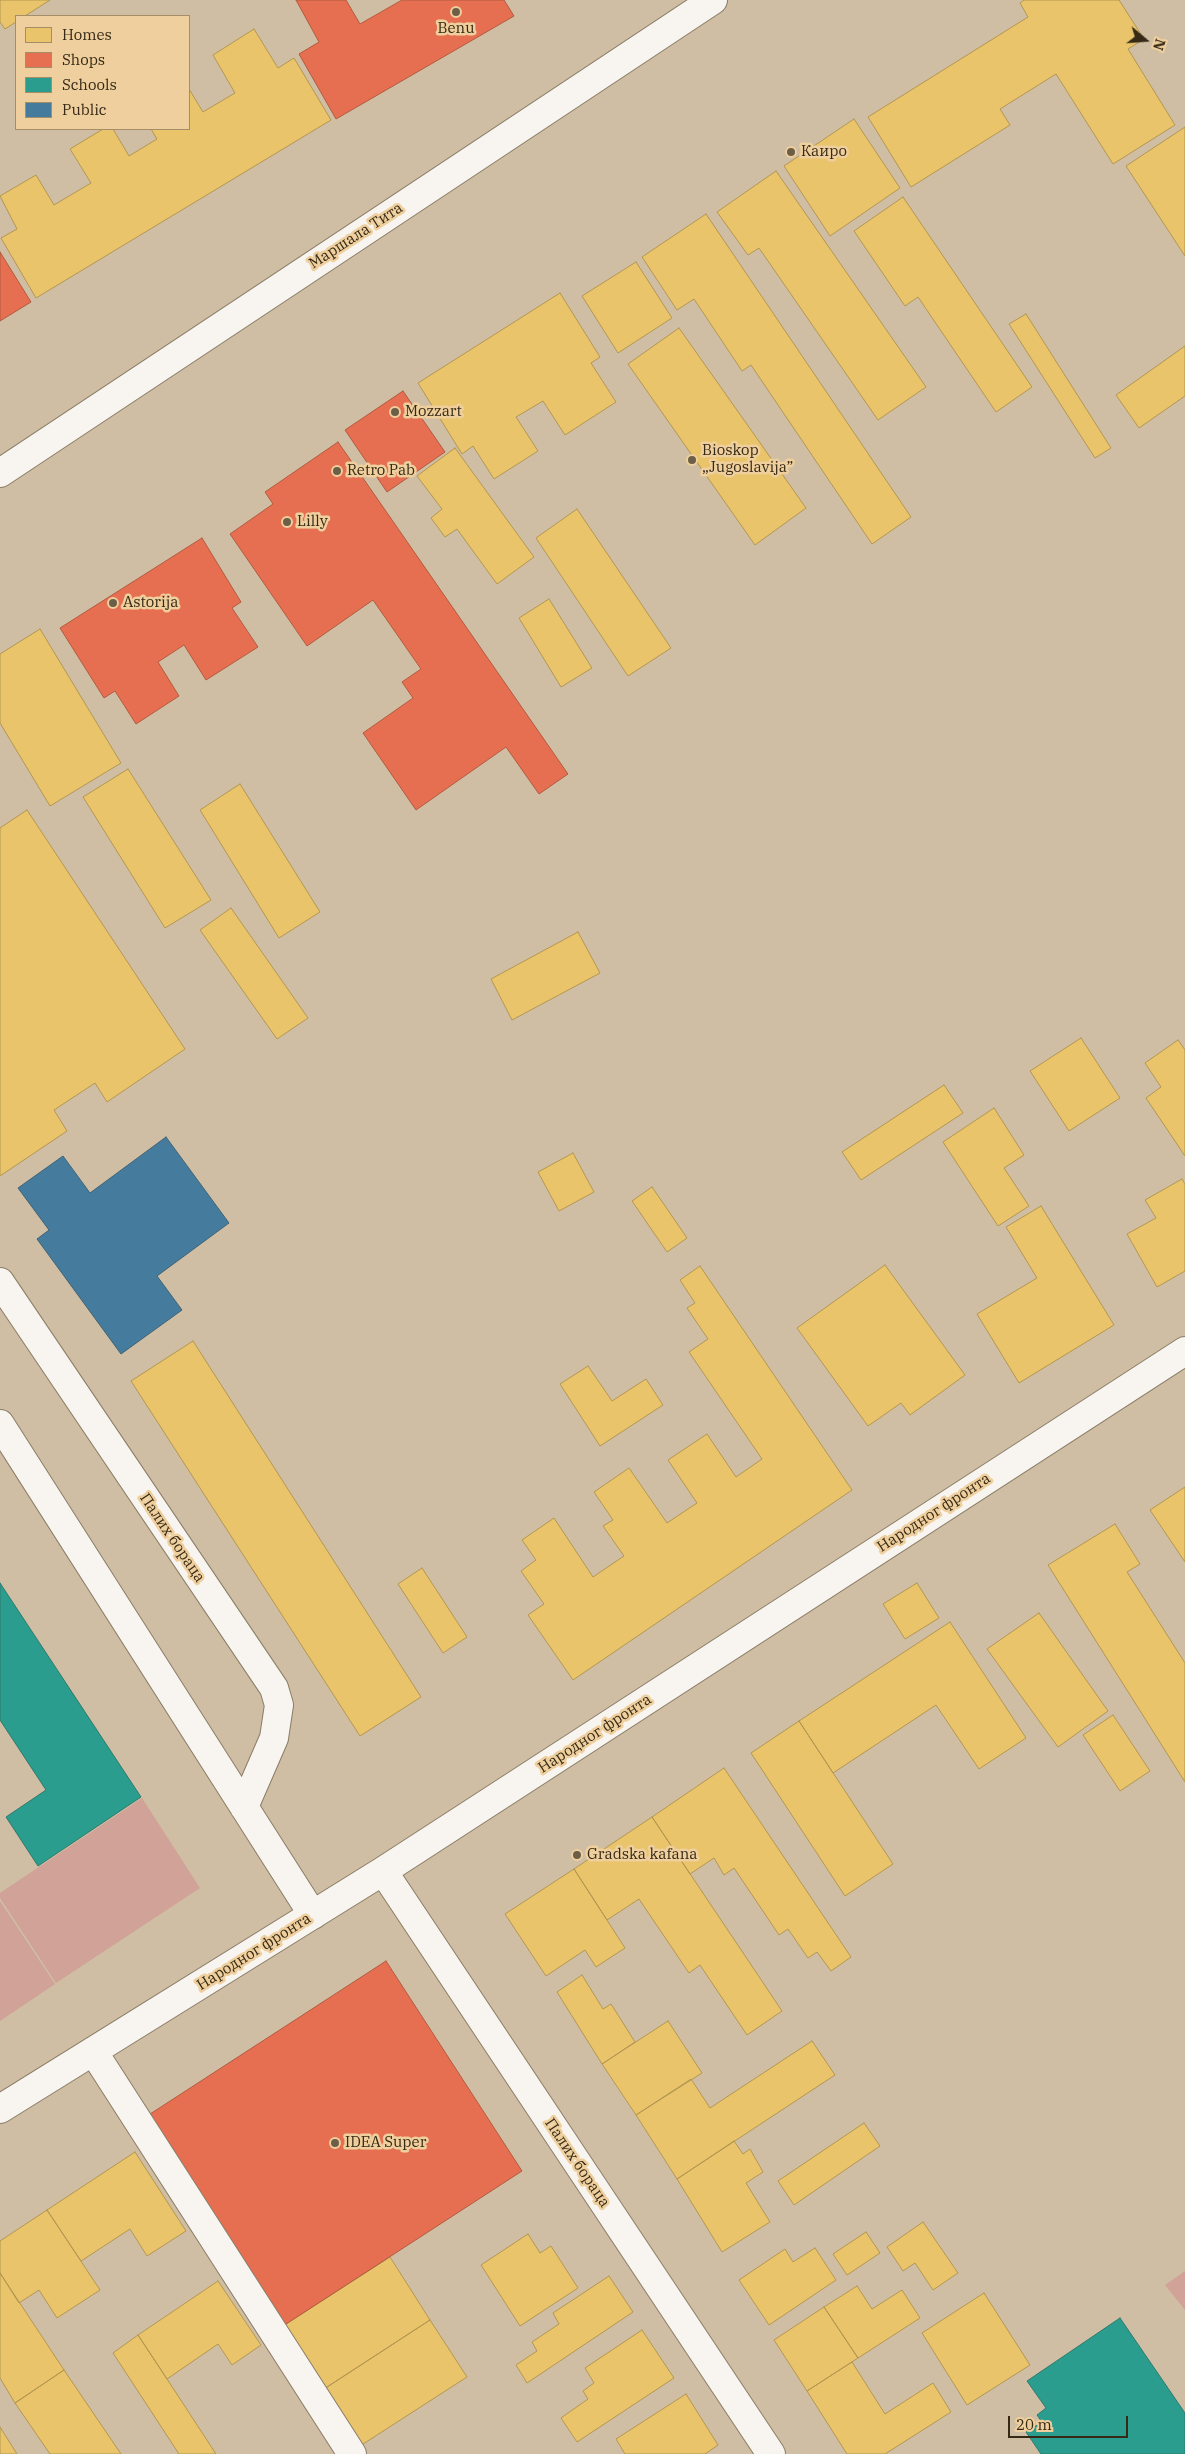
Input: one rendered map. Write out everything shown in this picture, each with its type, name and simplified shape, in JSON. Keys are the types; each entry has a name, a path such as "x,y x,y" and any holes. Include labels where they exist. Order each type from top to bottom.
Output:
{"street":[{"name":"Маршала Тита","path":"0,473 713,0"},
{"name":"Палих бораца","path":"0,1282 274,1688 279,1705 274,1738 244,1807"},
{"name":"Народног фронта","path":"0,2110 383,1871 1185,1351"},
{"path":"0,1424 313,1915"},
{"name":"Палих бораца","path":"383,1871 771,2454"},
{"path":"92,2051 352,2454"}],"shaded area":[{"path":"142,1798 200,1888 56,1983 0,1898 0,1893"},
{"path":"0,1901 55,1984 0,2021"},
{"path":"1185,2271 1185,2310 1165,2285"}],"building: Homes":[{"path":"0,0 50,0 27,15 15,15 15,23 5,29 0,22"},
{"path":"1024,0 1119,0 1144,39 1128,49 1175,125 1113,164 1056,74 1000,109 1010,125 911,187 868,117 1028,17 1020,3"},
{"path":"254,29 278,68 294,58 331,120 36,298 1,238 17,229 0,196 36,175 54,205 91,183 70,149 101,130 114,130 129,156 157,139 152,130 190,130 190,91 203,112 235,93 213,55"},
{"path":"854,119 900,188 830,236 784,166"},
{"path":"1185,127 1185,256 1126,166"},
{"path":"776,171 926,387 878,420 759,248 748,255 717,212"},
{"path":"903,197 1032,387 996,412 918,297 905,306 854,231"},
{"path":"706,214 911,517 872,544 751,365 742,371 694,299 677,310 642,257"},
{"path":"636,262 672,318 618,353 582,296"},
{"path":"560,293 600,357 591,363 616,402 565,435 543,401 516,417 538,451 494,479 473,446 462,454 418,383"},
{"path":"1026,314 1111,448 1095,458 1009,324"},
{"path":"679,328 806,508 755,545 628,364"},
{"path":"1185,346 1185,396 1139,428 1116,395"},
{"path":"455,448 534,557 497,584 457,529 445,537 431,518 442,509 417,476"},
{"path":"577,509 671,648 628,676 536,538"},
{"path":"549,599 592,668 561,687 519,618"},
{"path":"40,629 121,763 50,806 0,723 0,654"},
{"path":"128,769 211,900 165,928 83,797"},
{"path":"240,784 320,912 279,938 200,810"},
{"path":"27,810 185,1049 107,1102 95,1083 54,1110 67,1131 0,1176 0,828"},
{"path":"231,908 308,1018 277,1039 200,930"},
{"path":"578,932 600,973 512,1020 491,979"},
{"path":"1081,1038 1120,1098 1069,1131 1030,1071"},
{"path":"1178,1040 1185,1050 1185,1156 1146,1098 1161,1087 1145,1063"},
{"path":"944,1085 963,1113 861,1180 842,1152"},
{"path":"994,1108 1024,1155 1004,1168 1029,1206 998,1226 943,1142"},
{"path":"573,1153 594,1192 559,1211 538,1172"},
{"path":"1182,1179 1185,1184 1185,1271 1157,1287 1127,1234 1156,1218 1145,1200"},
{"path":"652,1187 687,1238 667,1252 632,1201"},
{"path":"1041,1206 1114,1325 1019,1383 977,1314 1037,1278 1006,1227"},
{"path":"885,1265 965,1375 910,1415 901,1403 868,1426 797,1328"},
{"path":"700,1266 852,1490 573,1680 528,1615 544,1604 521,1571 536,1560 522,1540 554,1518 593,1577 624,1556 603,1526 613,1520 594,1492 629,1468 667,1523 697,1503 668,1460 707,1434 736,1477 762,1459 689,1352 708,1339 687,1308 695,1303 680,1280"},
{"path":"193,1341 421,1697 360,1736 131,1381"},
{"path":"588,1366 612,1401 646,1379 663,1405 600,1446 560,1384"},
{"path":"1185,1487 1185,1562 1150,1510"},
{"path":"1115,1524 1140,1564 1127,1572 1185,1663 1185,1782 1048,1565"},
{"path":"422,1568 467,1637 443,1653 398,1584"},
{"path":"917,1583 939,1618 905,1639 883,1604"},
{"path":"1039,1613 1108,1711 1058,1747 987,1649"},
{"path":"950,1622 1026,1738 979,1769 936,1705 833,1773 799,1721"},
{"path":"1113,1715 1150,1771 1120,1791 1083,1735"},
{"path":"799,1721 893,1864 845,1896 751,1753"},
{"path":"724,1768 851,1957 831,1971 817,1952 808,1958 788,1929 779,1935 734,1868 724,1875 714,1858 690,1874 652,1817"},
{"path":"652,1817 782,2011 747,2035 700,1965 689,1973 639,1899 607,1920 574,1869"},
{"path":"574,1869 625,1948 596,1967 585,1950 546,1976 505,1914"},
{"path":"582,1975 603,2009 611,2004 635,2042 602,2064 557,1992"},
{"path":"668,2021 702,2073 636,2115 602,2064"},
{"path":"812,2041 835,2075 677,2179 636,2115 691,2079 710,2108"},
{"path":"864,2123 880,2146 794,2205 778,2181"},
{"path":"734,2141 743,2154 750,2149 763,2172 746,2183 770,2222 722,2252 677,2179"},
{"path":"135,2152 186,2231 147,2256 130,2229 81,2261 47,2210"},
{"path":"47,2210 100,2290 57,2318 39,2290 19,2303 0,2273 0,2241"},
{"path":"923,2222 958,2273 933,2290 915,2263 903,2271 887,2247"},
{"path":"866,2232 880,2253 847,2275 833,2254"},
{"path":"528,2234 540,2253 551,2246 578,2288 520,2326 481,2265"},
{"path":"815,2248 836,2280 769,2325 739,2280 785,2249 793,2262"},
{"path":"390,2257 430,2320 324,2389 283,2326"},
{"path":"0,2273 64,2370 15,2403 0,2378"},
{"path":"609,2276 633,2312 527,2383 516,2365 537,2351 532,2342 559,2324 553,2313"},
{"path":"218,2281 261,2345 232,2365 218,2344 167,2379 138,2335"},
{"path":"857,2286 872,2309 902,2290 920,2318 858,2358 824,2307"},
{"path":"984,2293 1030,2365 967,2405 922,2333"},
{"path":"824,2307 858,2358 807,2391 774,2340"},
{"path":"430,2320 467,2377 360,2446 324,2389"},
{"path":"642,2330 674,2378 577,2442 561,2418 588,2399 583,2391 594,2383 585,2368"},
{"path":"138,2335 216,2454 179,2454 113,2353"},
{"path":"852,2362 885,2414 933,2383 951,2412 885,2454 847,2454 807,2391"},
{"path":"64,2370 121,2454 50,2454 15,2403"},
{"path":"686,2394 718,2445 705,2454 625,2454 616,2439"},
{"path":"0,2427 17,2454 0,2454"}],"building: Shops":[{"path":"296,0 346,0 360,24 402,0 504,0 514,16 336,119 299,54 319,42"},
{"path":"0,252 31,302 0,321"},
{"path":"403,391 445,452 387,492 345,430"},
{"path":"338,442 568,774 539,794 506,747 416,810 363,733 413,698 402,682 421,669 373,600 307,646 230,534 273,504 265,492"},
{"path":"202,538 241,602 232,608 258,647 206,680 184,645 158,662 179,696 136,724 115,691 104,698 60,628"},
{"name":"IDEA Super","path":"386,1961 522,2171 283,2326 147,2116"}],"building: Schools":[{"path":"0,1583 141,1797 38,1866 6,1817 46,1790 0,1720"},
{"path":"1120,2318 1185,2413 1185,2454 1041,2454 1026,2432 1042,2422 1037,2415 1046,2408 1027,2381"}],"building: Public":[{"path":"166,1137 229,1223 157,1276 182,1310 121,1354 37,1239 49,1230 18,1188 63,1156 90,1193"}],"place":[{"name":"Benu","path":"456,12"},
{"name":"Каиро","path":"791,152"},
{"name":"Mozzart","path":"395,412"},
{"name":"Bioskop „Jugoslavija”","path":"692,460"},
{"name":"Retro Pab","path":"337,471"},
{"name":"Lilly","path":"287,522"},
{"name":"Astorija","path":"113,603"},
{"name":"Gradska kafana","path":"577,1855"},
{"name":"IDEA Super","path":"335,2143"}]}
